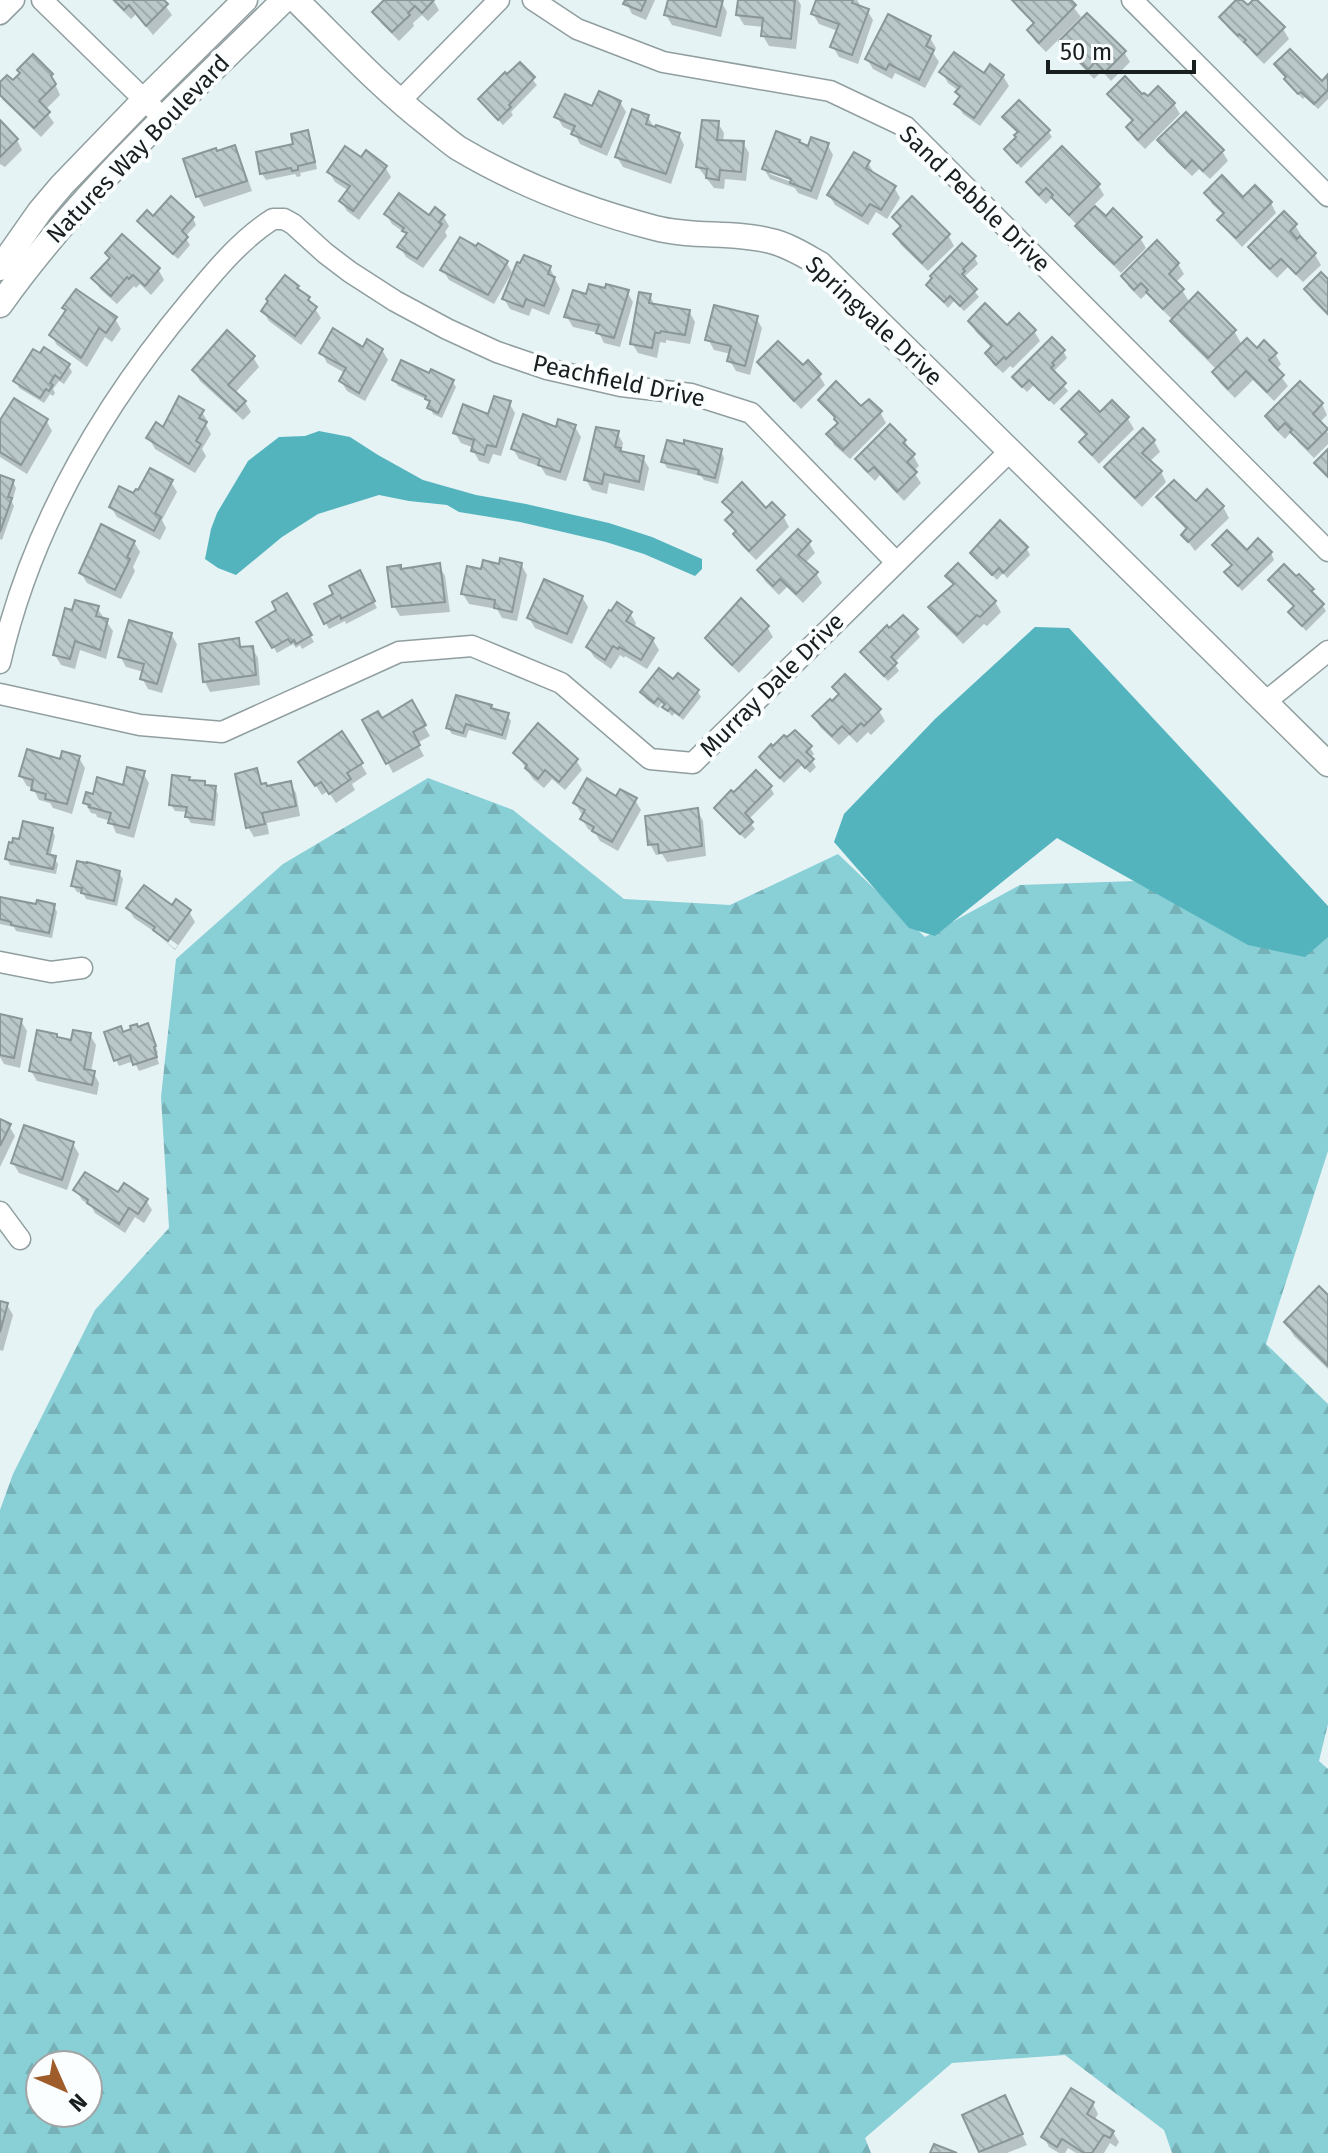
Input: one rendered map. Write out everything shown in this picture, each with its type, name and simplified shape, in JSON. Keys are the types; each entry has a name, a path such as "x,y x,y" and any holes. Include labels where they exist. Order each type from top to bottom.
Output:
{"street":[{"path":"0,14 14,0"},
{"path":"42,0 164,119"},
{"name":"Natures Way Boulevard","path":"0,268 31,222 62,185 245,0"},
{"name":"Natures Way Boulevard","path":"0,305 64,224 284,0"},
{"name":"Springvale Drive","path":"296,0 399,102 457,147 509,175 563,200 659,229 773,241 820,264 1328,764"},
{"path":"399,102 499,0"},
{"name":"Sand Pebble Drive","path":"533,0 577,29 663,62 830,91 906,127 1328,551"},
{"path":"1132,0 1328,196"},
{"name":"Peachfield Drive","path":"0,663 23,584 63,491 99,424 156,341 193,297 242,244 273,219 284,219 293,224 350,272 395,301 497,352 547,369 621,386 691,394 751,413 896,562"},
{"name":"Murray Dale Drive","path":"0,694 140,725 222,732 399,652 472,646 561,683 650,759 693,763 1010,451"},
{"path":"1264,703 1328,651"},
{"path":"0,962 51,972 82,968"},
{"path":"0,1212 20,1239"}],"green space":[{"path":"428,778 513,810 624,899 730,905 838,854 925,937 1020,885 1134,881 1328,929 1328,1151 1266,1344 1328,1404 1328,1724 1319,1761 1328,1769 1328,2153 1172,2153 1164,2130 1065,2055 952,2063 865,2138 871,2153 0,2153 0,1510 13,1474 95,1310 169,1228 161,1097 176,959 283,864"}],"shaded area":[{"path":"319,431 350,437 423,480 476,495 609,523 652,537 702,559 702,569 695,576 606,542 459,512 447,505 379,495 318,514 282,537 236,575 205,559 217,513 248,461 279,437 305,436"},
{"path":"1035,627 1069,628 1328,906 1328,937 1305,957 1248,945 1057,838 935,936 909,928 834,842 844,814 935,719"}],"building":[{"path":"114,0 164,0 168,4 146,26 129,5 124,10"},
{"path":"384,0 434,0 422,13 415,6 392,32 372,12"},
{"path":"625,0 646,0 641,11 623,4"},
{"path":"668,0 723,0 716,27 664,15"},
{"path":"738,0 795,0 791,39 761,36 763,18 736,15"},
{"path":"816,0 853,0 852,3 869,9 852,55 830,47 839,24 811,14"},
{"path":"1012,0 1071,0 1076,5 1039,43 1027,30 1034,23"},
{"path":"1236,0 1248,5 1257,0 1285,27 1257,55 1244,42 1246,40 1219,17"},
{"path":"1087,13 1126,51 1105,72 1095,62 1088,70 1059,41"},
{"path":"888,14 931,36 926,46 934,50 919,80 889,64 886,70 865,59"},
{"path":"1290,49 1322,81 1328,74 1328,90 1314,104 1301,92 1298,94 1274,64"},
{"path":"954,52 984,73 990,64 1004,75 974,118 954,104 960,96 955,92 960,87 939,72"},
{"path":"33,54 53,74 51,76 56,84 39,101 50,112 34,128 0,95 0,82 7,75 13,80 20,73 17,70"},
{"path":"520,62 535,77 498,120 478,99 505,72 507,74"},
{"path":"1125,76 1142,94 1148,96 1158,86 1175,103 1138,140 1126,127 1133,120 1107,94"},
{"path":"599,91 621,101 601,147 571,134 575,126 554,117 565,94 592,106"},
{"path":"1019,100 1050,130 1017,163 1004,149 1018,132 1002,117"},
{"path":"632,109 649,115 646,124 680,133 666,174 615,157"},
{"path":"1186,112 1224,150 1203,171 1192,160 1185,168 1157,140"},
{"path":"0,120 18,139 0,157"},
{"path":"702,120 719,121 717,140 744,141 741,172 720,170 719,180 706,178 707,169 696,167"},
{"path":"308,130 315,162 298,166 298,170 292,171 291,168 260,174 256,152 293,144 291,134"},
{"path":"776,131 808,146 811,137 829,143 811,191 790,183 791,179 762,169"},
{"path":"235,145 247,181 196,197 183,159"},
{"path":"345,146 361,157 366,150 387,166 353,211 339,201 350,186 327,172"},
{"path":"1062,146 1100,184 1069,215 1046,188 1039,195 1026,182"},
{"path":"854,152 870,161 866,168 896,186 881,210 870,204 862,216 827,195"},
{"path":"1222,175 1243,197 1255,185 1272,202 1236,238 1217,220 1224,213 1204,193"},
{"path":"399,193 429,215 435,207 445,215 417,259 397,247 407,233 384,214"},
{"path":"171,196 194,217 182,231 188,237 173,254 137,221 147,210 153,216"},
{"path":"912,196 950,234 922,263 893,234 901,226 892,217"},
{"path":"1095,206 1106,216 1113,208 1142,237 1114,264 1075,226"},
{"path":"1284,211 1297,224 1290,231 1297,239 1300,236 1316,253 1296,274 1281,259 1270,269 1248,247"},
{"path":"122,234 160,268 145,286 133,275 129,279 127,277 111,296 91,278 110,258 105,253"},
{"path":"460,237 476,246 478,243 508,261 488,295 440,270"},
{"path":"1157,240 1179,263 1169,274 1184,289 1163,309 1141,283 1134,290 1121,276"},
{"path":"962,243 976,256 962,274 977,289 960,306 950,296 944,302 926,285 932,278 930,276"},
{"path":"524,255 551,266 548,274 555,277 544,306 526,299 523,307 502,299 517,262 520,263"},
{"path":"1321,272 1328,279 1328,314 1304,289"},
{"path":"285,275 317,307 295,336 261,311 268,301 266,299"},
{"path":"589,284 605,288 606,284 629,290 614,338 596,333 599,325 564,317 573,290 586,294"},
{"path":"76,289 117,317 106,333 99,328 81,358 49,335 66,310 62,308"},
{"path":"639,292 651,294 649,303 690,310 685,335 661,331 655,333 652,348 630,344"},
{"path":"1198,292 1236,330 1208,358 1170,321"},
{"path":"985,303 1007,325 1019,313 1036,330 996,365 985,353 992,346 968,321"},
{"path":"714,305 758,316 745,366 727,361 731,346 705,340"},
{"path":"333,328 363,347 367,339 383,349 359,393 339,381 346,368 319,353"},
{"path":"227,330 255,356 228,385 246,401 236,411 192,370"},
{"path":"1052,337 1065,350 1051,368 1066,383 1049,400 1029,380 1022,387 1012,377"},
{"path":"1247,338 1257,348 1264,340 1277,353 1269,360 1284,375 1267,392 1246,371 1228,389 1212,372"},
{"path":"778,341 803,365 808,360 821,374 794,401 757,362"},
{"path":"44,347 70,364 60,379 55,375 50,383 53,385 40,398 13,381 33,349 40,353"},
{"path":"401,360 454,380 438,413 427,408 430,401 425,399 426,396 392,380"},
{"path":"836,381 861,406 869,399 882,411 843,450 826,434 838,423 818,400"},
{"path":"1300,381 1323,403 1313,414 1328,429 1308,449 1285,423 1278,430 1265,416"},
{"path":"1079,391 1100,412 1112,400 1129,417 1092,455 1079,442 1087,434 1061,409"},
{"path":"179,396 204,410 199,418 207,422 196,441 201,444 189,464 146,438 156,422 163,427"},
{"path":"494,396 511,401 496,447 487,445 484,455 471,451 474,440 453,433 463,404 488,414"},
{"path":"14,398 48,419 21,465 0,452 0,420"},
{"path":"523,414 556,427 558,419 576,425 560,472 538,465 540,459 511,449"},
{"path":"890,424 915,454 907,462 917,472 897,492 874,467 868,472 855,459"},
{"path":"596,427 619,431 615,447 644,456 639,482 604,474 602,484 584,480"},
{"path":"1143,428 1155,440 1142,453 1162,471 1135,498 1104,467"},
{"path":"667,440 684,444 684,440 722,449 715,478 698,474 699,470 661,462"},
{"path":"1328,449 1328,477 1314,463"},
{"path":"150,468 173,480 155,513 161,517 154,531 109,507 119,486 133,493 138,490"},
{"path":"0,475 14,480 8,497 12,498 0,532"},
{"path":"1174,480 1196,501 1207,489 1224,506 1188,542 1181,535 1187,528 1156,497"},
{"path":"742,482 766,508 772,502 785,515 749,551 725,520 733,512 722,502"},
{"path":"1000,520 1028,547 1003,573 999,568 992,575 970,553"},
{"path":"101,524 135,541 115,590 79,573"},
{"path":"798,529 811,541 798,555 818,572 796,594 780,579 773,586 757,570"},
{"path":"1227,530 1247,550 1258,538 1272,552 1238,586 1224,572 1232,565 1212,545"},
{"path":"500,558 522,563 512,612 494,608 495,600 461,594 467,566 481,569 483,560 499,564"},
{"path":"440,563 445,602 392,607 387,567 401,565 401,569"},
{"path":"958,563 996,601 957,635 928,607 954,584 945,576"},
{"path":"1284,564 1314,589 1311,591 1324,604 1302,626 1288,612 1294,606 1268,580"},
{"path":"360,570 375,601 341,619 340,615 324,624 314,604 333,594 329,586"},
{"path":"544,579 583,596 567,634 527,618"},
{"path":"287,593 312,635 296,644 288,639 272,648 256,622 276,610 272,602"},
{"path":"741,598 769,626 732,665 705,638"},
{"path":"75,600 99,606 96,616 108,619 100,650 75,641 70,659 53,655 65,608 72,610"},
{"path":"617,602 632,612 626,621 654,638 641,660 613,646 605,660 586,647"},
{"path":"903,615 918,629 891,657 897,663 884,676 860,652 887,625 889,628"},
{"path":"129,620 172,633 157,684 140,679 144,664 118,657"},
{"path":"239,638 240,647 253,646 256,675 203,682 199,644"},
{"path":"659,668 673,679 678,673 699,690 679,715 670,708 668,711 662,707 665,704 658,698 654,703 640,692"},
{"path":"845,674 881,709 864,726 861,723 850,734 842,726 832,736 812,716 839,694 832,687"},
{"path":"456,695 509,713 502,735 466,724 463,733 446,728"},
{"path":"412,700 426,725 413,732 420,745 386,764 362,720 378,711 382,718"},
{"path":"538,723 578,759 559,782 545,770 538,779 513,753"},
{"path":"795,730 812,746 806,752 814,759 805,768 798,760 780,778 759,757 771,744 773,746 784,735 787,737"},
{"path":"342,731 363,763 347,773 351,779 329,794 321,782 315,786 298,762"},
{"path":"27,749 60,759 62,751 80,756 67,804 45,799 46,794 31,790 33,780 19,776"},
{"path":"127,767 145,771 129,828 108,823 111,813 83,803 86,792 93,794 97,777 123,785"},
{"path":"257,768 261,784 266,783 267,786 291,781 296,806 262,813 265,824 246,828 235,774"},
{"path":"756,770 772,786 745,813 753,822 740,834 714,808"},
{"path":"172,775 190,777 189,780 205,781 205,785 216,786 212,820 185,817 187,807 169,805"},
{"path":"587,778 616,796 620,789 637,798 612,842 592,831 594,827 580,819 585,810 573,803"},
{"path":"698,808 702,846 659,853 658,844 648,845 645,816"},
{"path":"23,821 53,828 47,854 56,856 53,869 5,859 9,842 12,843 13,838 19,839"},
{"path":"77,861 120,871 114,901 81,893 82,888 71,886"},
{"path":"144,885 172,905 176,899 191,910 168,941 153,930 155,927 126,908"},
{"path":"0,897 55,904 49,933 11,925 11,922 0,919"},
{"path":"0,1014 22,1019 14,1058 0,1055"},
{"path":"148,1023 157,1057 133,1065 130,1055 114,1061 104,1032 121,1026 123,1032 131,1029 130,1026"},
{"path":"37,1030 71,1040 73,1030 91,1033 84,1069 95,1071 92,1085 29,1071"},
{"path":"0,1119 11,1124 0,1146"},
{"path":"24,1125 74,1142 62,1180 11,1163"},
{"path":"85,1172 118,1192 124,1183 148,1199 138,1214 129,1208 119,1224 73,1190"},
{"path":"1319,1286 1328,1295 1328,1366 1284,1322"},
{"path":"0,1301 8,1303 0,1332"},
{"path":"1071,2088 1094,2102 1087,2114 1114,2131 1110,2138 1104,2135 1092,2153 1084,2153 1062,2139 1057,2147 1041,2137"},
{"path":"1005,2095 1023,2134 979,2152 962,2115"},
{"path":"934,2144 957,2153 930,2153"}]}
